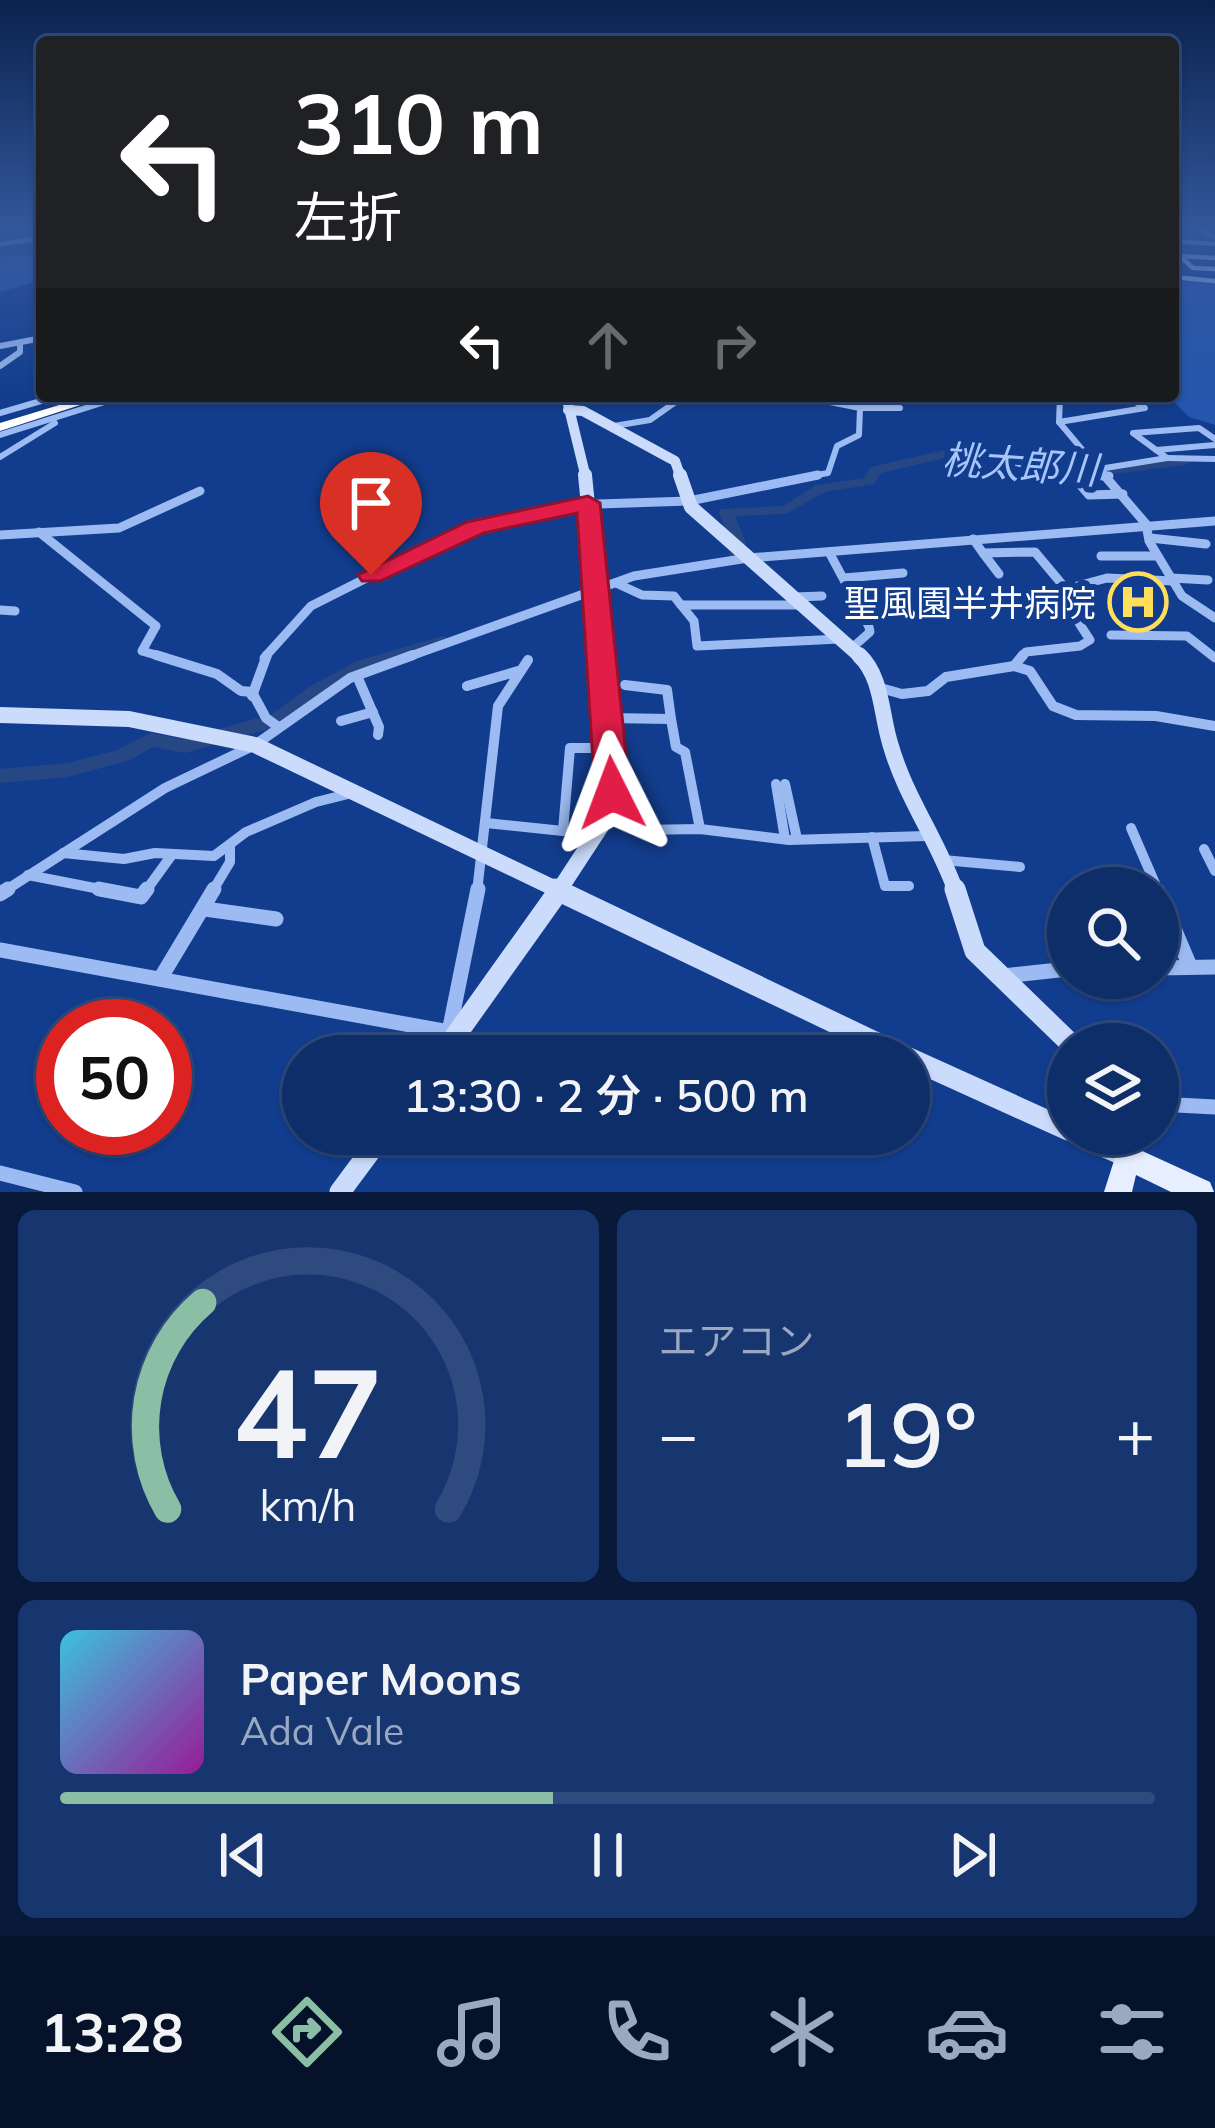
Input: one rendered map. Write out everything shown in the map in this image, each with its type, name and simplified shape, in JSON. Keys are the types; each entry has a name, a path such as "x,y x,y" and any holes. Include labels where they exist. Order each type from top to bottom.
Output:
{"highway":[{"path":"0,424 66,402"},
{"path":"0,424 80,402"}],"main road":[{"path":"567,403 675,461 689,501 872,667 890,745 926,836 943,860 975,951 1048,1023"},
{"path":"453,1035 562,892 609,814 610,748 585,472 567,403"},
{"path":"0,716 68,712 157,720 255,746 861,1035"},
{"path":"930,1067 1047,1121"},
{"path":"340,1192 367,1155"},
{"path":"1118,1192 1127,1155"},
{"path":"1144,1155 1200,1192"}],"street":[{"path":"0,346 36,340"},
{"path":"0,366 20,352 20,344"},
{"path":"0,424 46,402"},
{"path":"0,424 104,402"},
{"path":"610,427 650,420 676,402"},
{"path":"830,402 900,408 896,402"},
{"path":"1060,402 1059,422 1146,524 1157,556 1182,596 1215,618"},
{"path":"1059,422 1145,408 1136,402"},
{"path":"251,696 262,661 299,616 450,536 516,516 588,503 689,501 724,490 828,473 837,446 859,435 860,408"},
{"path":"0,457 74,411"},
{"path":"1167,458 1133,433 1199,428 1215,442"},
{"path":"1156,450 1215,442"},
{"path":"1099,469 1167,458 1215,459"},
{"path":"1006,461 1072,475 1109,476"},
{"path":"1072,475 1089,495 1123,494"},
{"path":"0,535 119,528 200,490"},
{"path":"0,895 165,788 255,746 357,676 507,626 634,576 748,558 1215,520"},
{"path":"39,532 156,626 142,651 217,674 242,691 252,692 278,726"},
{"path":"1150,538 1206,544"},
{"path":"973,539 999,574"},
{"path":"1191,542 1198,554"},
{"path":"614,583 642,595 674,596 694,621 697,646 848,643 870,632 830,551"},
{"path":"983,553 1035,552 1066,590"},
{"path":"1101,556 1157,556"},
{"path":"844,578 903,573"},
{"path":"1066,590 1107,578 1208,580"},
{"path":"1014,666 1026,652 1080,646 1090,640 1064,600 1066,590"},
{"path":"849,591 880,591"},
{"path":"681,605 822,596"},
{"path":"0,610 16,611"},
{"path":"1111,634 1187,636 1215,658"},
{"path":"449,1035 482,854 498,706 527,660"},
{"path":"877,687 902,694 928,691 946,677 1014,666 1030,671 1053,706 1076,716 1156,716 1215,727"},
{"path":"467,686 518,671"},
{"path":"357,676 378,735"},
{"path":"625,686 667,690 676,747 685,752 700,829"},
{"path":"341,721 373,712"},
{"path":"607,718 671,719"},
{"path":"486,824 562,831 570,748 610,748"},
{"path":"781,784 791,839"},
{"path":"63,853 124,860 155,853 214,856 246,832 299,808 353,793"},
{"path":"1131,828 1148,867"},
{"path":"638,830 700,829 791,839 926,836"},
{"path":"872,837 885,886 909,886"},
{"path":"160,980 230,862 230,847"},
{"path":"1204,849 1215,872"},
{"path":"28,875 141,897 171,856"},
{"path":"943,860 1020,867"},
{"path":"205,909 276,920"},
{"path":"1179,940 1189,964"},
{"path":"0,950 415,1035"},
{"path":"1179,965 1215,967"},
{"path":"998,977 1047,971"},
{"path":"1179,1105 1215,1107"},
{"path":"0,1173 75,1192"}],"shaded area":[{"path":"0,284 29,284 0,292"},
{"path":"1179,284 1215,284 1215,425 1189,417 1174,402 1179,402"}],"waterway":[{"name":"桃太郎川","path":"737,557 738,543 726,512 786,510 821,488 869,481 876,470 949,453 990,456 1053,470 1098,472 1185,461"},
{"name":"桃太郎川","path":"0,776 68,770 123,755 150,740 185,746 279,719 363,665 443,641"}],"place":[{"name":"聖風園半井病院","path":"1138,602"}],"route":[{"path":"371,575 476,527 588,503 612,793"}]}
